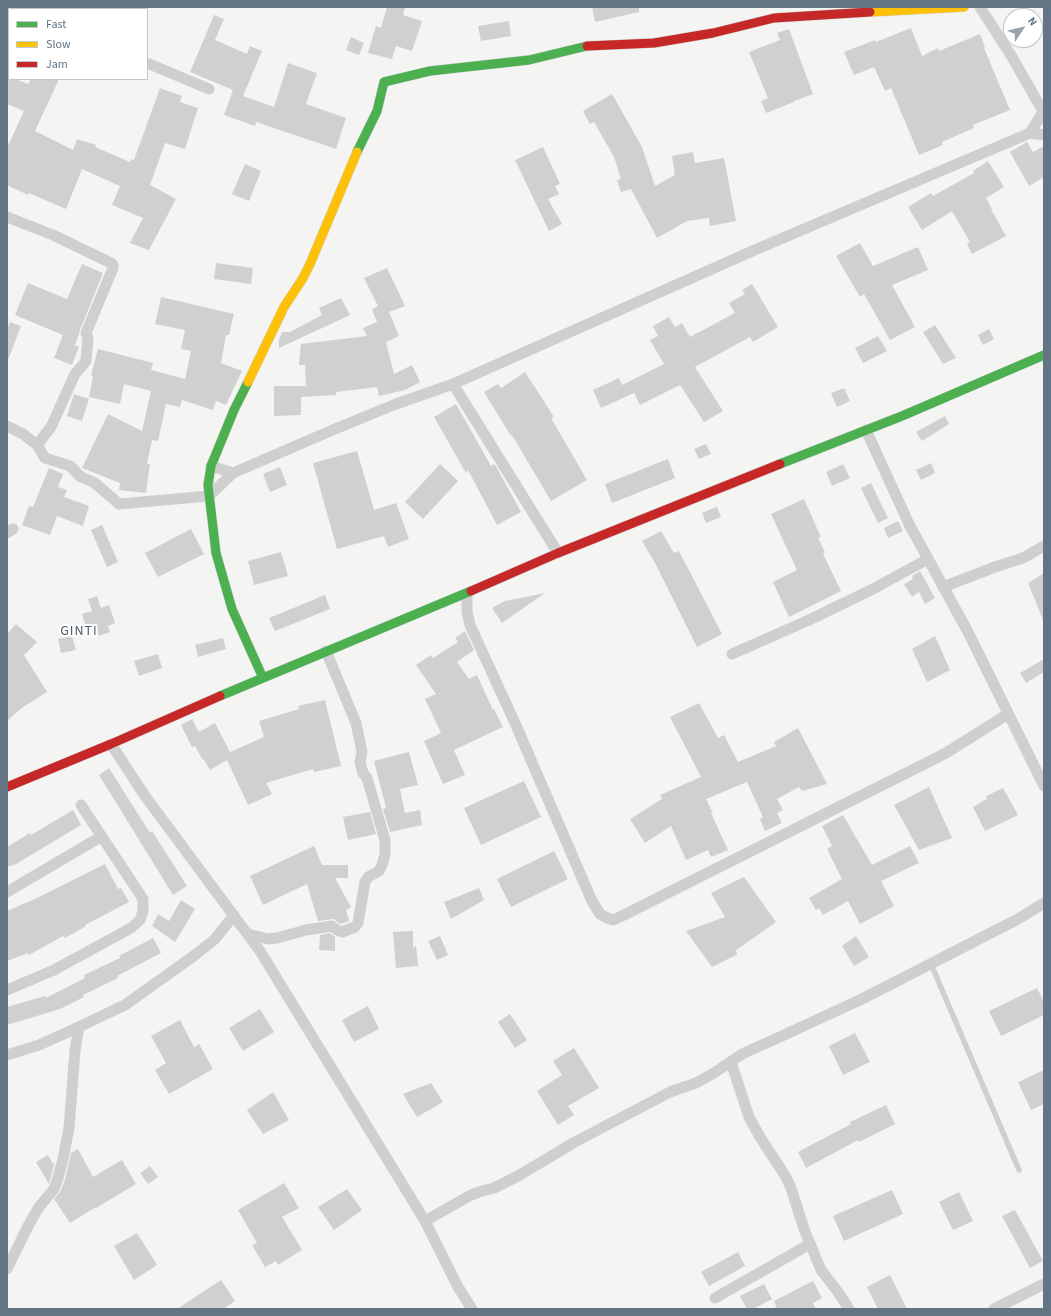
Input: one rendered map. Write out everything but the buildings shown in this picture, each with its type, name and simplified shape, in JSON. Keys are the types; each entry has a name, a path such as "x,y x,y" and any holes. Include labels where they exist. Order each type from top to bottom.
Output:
{"street":[{"path":"263,678 232,609 216,552 208,485 211,466 234,410 284,307 304,278 376,111 384,82 430,71 529,60 580,47 654,43 713,33 774,18 895,9 964,7"},
{"path":"980,7 1012,57 1044,112 1030,133"},
{"path":"148,63 209,89"},
{"path":"7,426 23,434 37,445 45,458 70,466 81,477 95,483 119,504 209,496 234,473 335,428 453,384 757,249 1030,133 1044,135"},
{"path":"7,217 53,235 113,265 86,333 88,338 86,361 75,374 51,428 37,445"},
{"path":"7,787 111,744 326,651 467,593 558,553 866,430 1044,355"},
{"path":"453,384 558,553"},
{"path":"866,430 909,524 968,632 1044,786"},
{"path":"211,466 234,473"},
{"path":"943,587 1023,558 1044,546"},
{"path":"732,654 809,620 873,589 928,559"},
{"path":"467,593 467,612 470,625 516,723 592,901 600,914 613,920 946,753 1008,714"},
{"path":"248,934 268,939 306,930 332,926 342,932 355,927 358,923 366,882 368,878 379,871 382,865 385,854 385,840 367,778 363,773 360,762 362,752 356,723 326,651"},
{"path":"111,744 145,796 248,934 281,983 425,1221 458,1287 472,1309"},
{"path":"7,990 54,970 131,928 140,920 143,911 143,899 81,805"},
{"path":"7,892 102,836"},
{"path":"425,1221 471,1195 482,1190 494,1188 518,1176 575,1142 670,1092 696,1083 742,1054 837,1011 932,964 1044,904"},
{"path":"7,1055 39,1044 125,1005 215,939 234,915"},
{"path":"7,1269 39,1207 54,1189 64,1159 69,1128 73,1072 79,1027"},
{"path":"731,1062 750,1117 760,1137 791,1188 804,1229 821,1270 849,1309"},
{"path":"715,1298 810,1244"},
{"path":"994,1309 1044,1284"}],"lane":[{"path":"932,964 1019,1170"}],"traffic: fast":[{"path":"357,152 377,111 384,82 430,71 529,60 587,46"},
{"path":"780,464 902,416 1044,355"},
{"path":"248,382 234,410 211,466 208,485 216,553 232,609 263,678"},
{"path":"220,696 471,591"}],"traffic: slow":[{"path":"870,12 964,7"},
{"path":"248,382 284,307 303,278 310,264 357,152"}],"traffic: jam":[{"path":"587,46 654,43 713,33 774,18 870,12"},
{"path":"471,591 558,553 780,464"},
{"path":"7,787 111,744 220,696"}],"district":[{"name":"GINTI","path":"79,632"}]}
